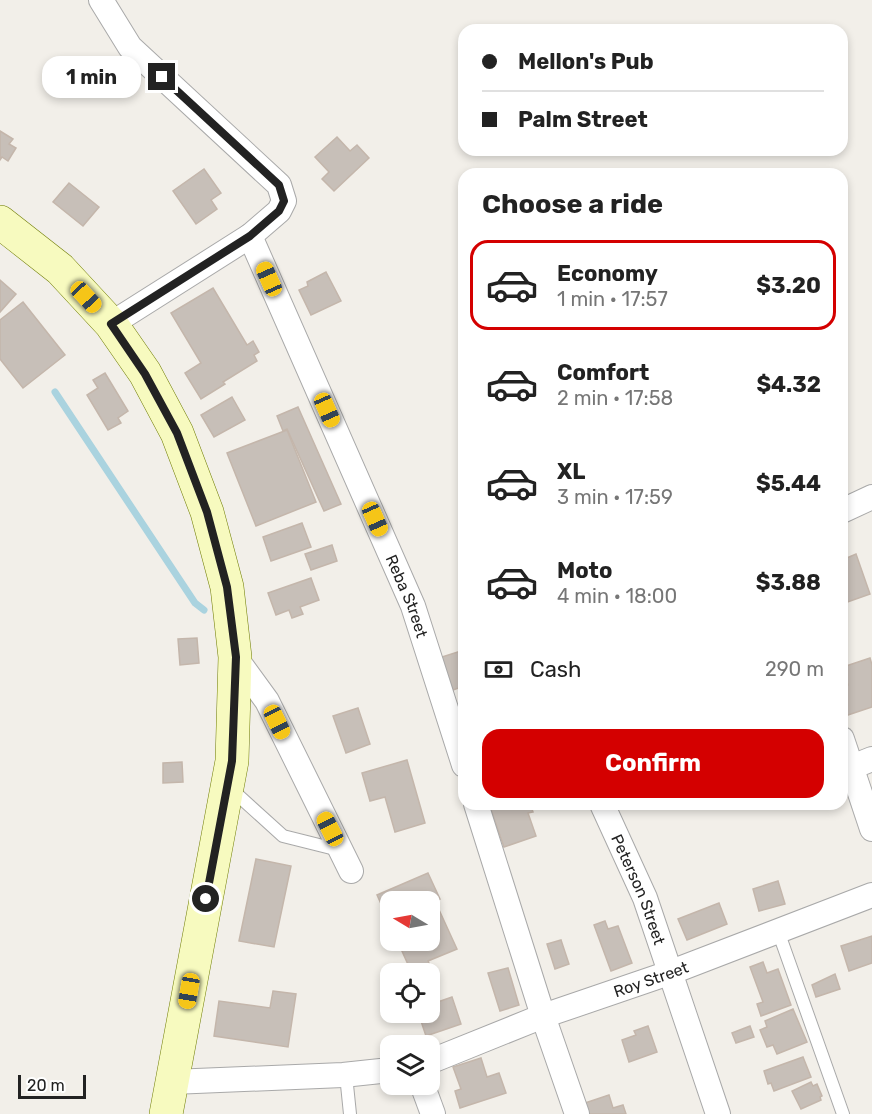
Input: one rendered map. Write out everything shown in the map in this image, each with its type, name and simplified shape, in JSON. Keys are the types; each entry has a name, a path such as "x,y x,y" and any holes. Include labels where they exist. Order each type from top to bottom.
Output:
{"main road":[{"path":"0,222 60,269 111,324 145,374 177,433 207,512 227,587 236,657 232,761 166,1114"}],"street":[{"path":"101,0 130,47 279,185 284,201 279,211 250,236 111,324"},
{"name":"Reba Street","path":"250,236 413,606 458,746"},
{"path":"848,508 872,497"},
{"path":"236,657 267,701 346,861"},
{"path":"850,752 872,829"},
{"path":"478,810 543,1016 577,1114"},
{"name":"Peterson Street","path":"605,810 645,898 718,1114"},
{"name":"Roy Street","path":"440,1058 543,1016 669,973 872,895"},
{"path":"172,1082 346,1075 380,1071"},
{"path":"426,1095 433,1114"}],"lane":[{"path":"227,785 283,837 346,861"},
{"path":"778,931 843,1114"},
{"path":"346,1075 350,1114"}],"building":[{"path":"0,131 13,139 9,144 16,148 8,161 2,157 0,160"},
{"path":"337,137 350,151 357,145 369,158 334,191 322,179 329,172 315,157"},
{"path":"204,169 221,193 211,200 217,209 196,224 173,191"},
{"path":"69,183 99,207 83,226 53,202"},
{"path":"326,272 341,301 311,315 299,290 308,286 307,282"},
{"path":"0,280 16,294 0,312"},
{"path":"213,288 247,345 253,341 259,352 254,355 257,361 201,399 185,373 201,363 171,313"},
{"path":"23,302 65,355 23,388 0,359 0,320"},
{"path":"105,373 128,411 118,418 121,423 108,430 87,395 98,388 93,380"},
{"path":"232,397 245,420 214,437 201,415"},
{"path":"298,407 341,504 324,511 287,429 283,431 277,416"},
{"path":"287,430 316,502 256,526 227,453"},
{"path":"302,523 311,547 271,561 263,537"},
{"path":"332,545 337,561 311,570 305,554"},
{"path":"856,554 870,594 848,602 848,557"},
{"path":"311,578 319,600 300,607 303,614 292,618 289,610 276,615 268,593"},
{"path":"197,638 199,663 180,665 178,639"},
{"path":"458,652 458,688 453,690 442,657"},
{"path":"870,658 872,665 872,707 848,715 848,685 848,665"},
{"path":"358,708 370,744 346,753 333,716"},
{"path":"407,760 425,823 395,832 385,797 370,801 362,773"},
{"path":"182,762 183,782 163,783 163,763"},
{"path":"491,810 532,810 533,812 528,813 536,836 504,847"},
{"path":"256,859 291,866 274,947 239,941"},
{"path":"428,873 436,891 386,891"},
{"path":"778,881 785,904 759,911 753,889"},
{"path":"719,903 727,924 687,940 678,919"},
{"path":"440,912 457,949 428,961 429,963 407,963 402,951 440,951"},
{"path":"605,921 608,929 618,926 632,963 611,971 594,925"},
{"path":"872,936 872,963 849,971 841,946"},
{"path":"561,940 569,964 555,969 547,944"},
{"path":"763,962 767,973 778,969 791,1005 761,1016 757,1004 763,1002 750,967"},
{"path":"508,968 519,1005 500,1011 488,973"},
{"path":"835,974 840,989 816,997 812,985"},
{"path":"273,991 296,994 288,1047 214,1036 219,1001 270,1008"},
{"path":"452,997 461,1024 426,1035 422,1023 440,1023 440,1001"},
{"path":"793,1009 807,1042 777,1054 773,1045 767,1047 760,1030 767,1027 765,1021"},
{"path":"648,1026 657,1052 629,1062 622,1040 636,1035 634,1031"},
{"path":"750,1026 754,1037 736,1043 732,1033"},
{"path":"803,1057 811,1077 774,1091 771,1083 768,1084 764,1071"},
{"path":"481,1058 487,1077 499,1073 506,1093 460,1108 455,1091 461,1089 453,1067"},
{"path":"811,1082 813,1086 817,1084 822,1096 821,1100 801,1109 792,1091"},
{"path":"609,1095 613,1108 623,1105 626,1114 585,1114 582,1104"}],"waterway":[{"path":"55,392 195,603 204,610"}],"route":[{"path":"162,77 279,185 284,201 279,211 250,236 111,324 145,374 177,433 207,512 227,587 236,657 232,761 206,899"}]}
